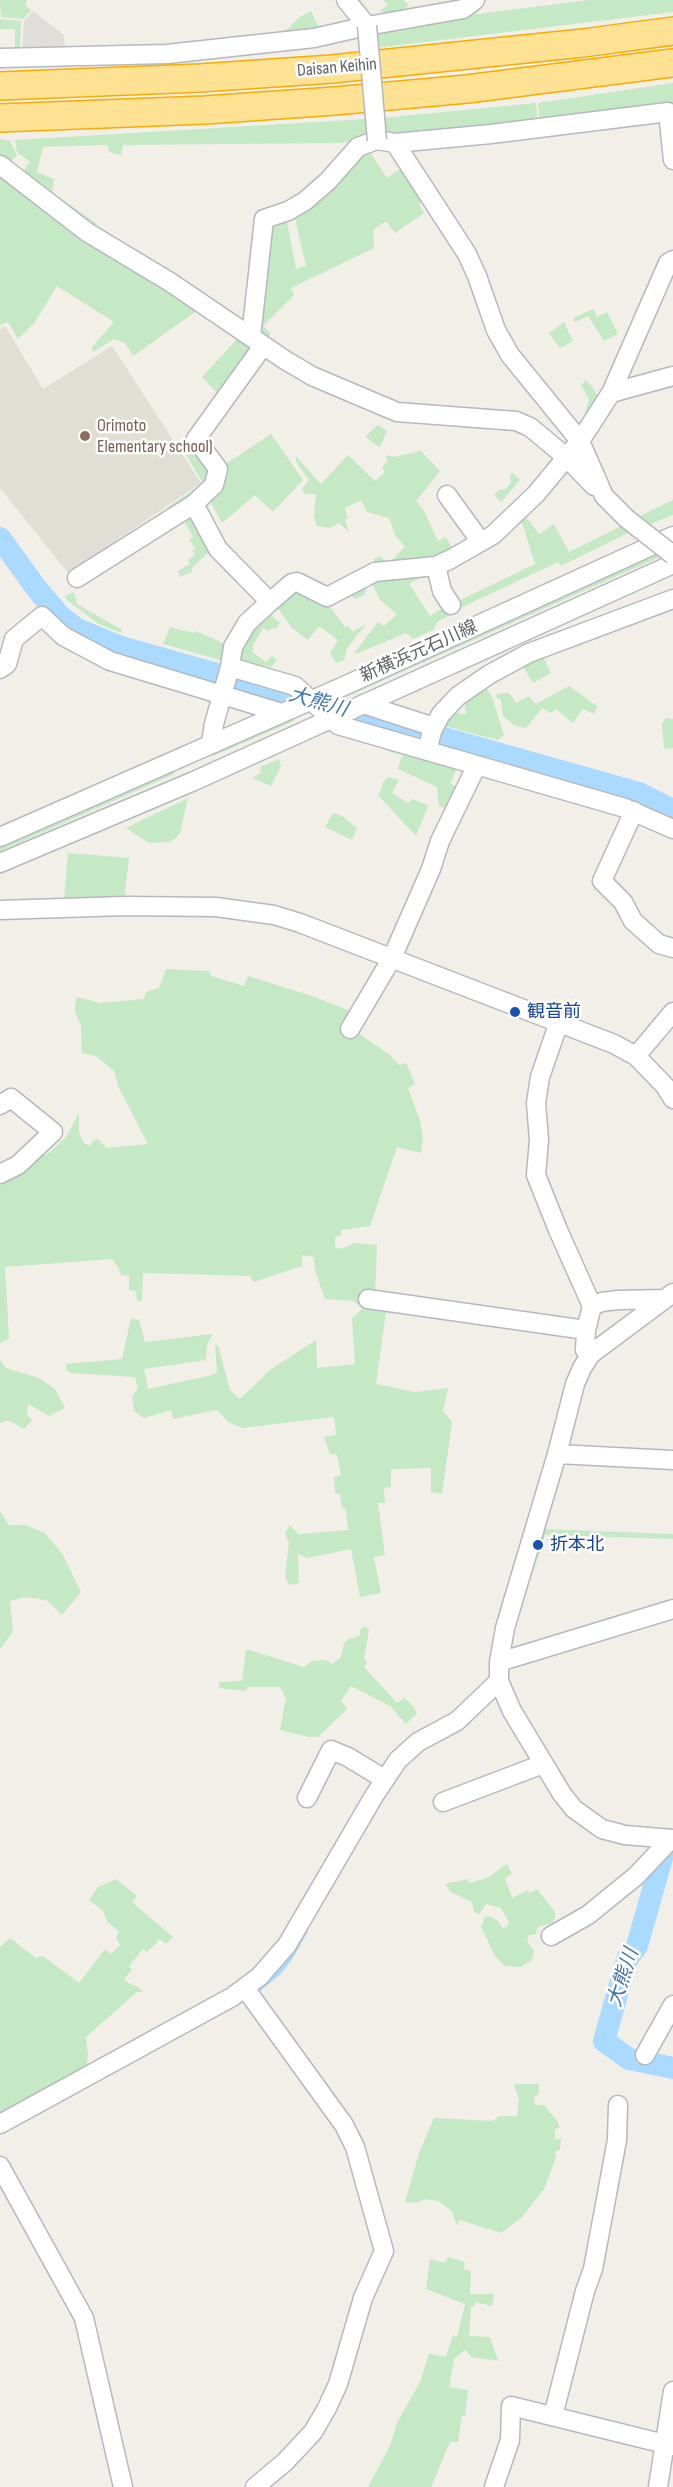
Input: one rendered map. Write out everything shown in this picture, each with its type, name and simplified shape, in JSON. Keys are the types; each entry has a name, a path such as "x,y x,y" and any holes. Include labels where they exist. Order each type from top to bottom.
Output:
{"highway":[{"name":"Daisan Keihin","path":"0,86 200,78 332,69 561,46 673,31"},
{"name":"Daisan Keihin","path":"0,118 204,110 335,101 466,89 673,63"}],"street":[{"path":"346,0 367,26 377,140"},
{"path":"0,58 167,54 314,38 463,9 474,0"},
{"path":"77,578 194,504 214,485 218,476 217,466 196,439 257,342 264,219 288,211 305,201 328,181 358,147 377,140 395,143 491,134 668,112 673,160"},
{"path":"395,143 467,254 496,330 510,355 580,441 604,496"},
{"path":"0,165 87,232 170,282 257,342 312,376 397,412 516,421 530,427 566,457 627,519 673,555"},
{"path":"212,743 214,724 230,667 232,647 247,622 292,583 297,582 327,597 375,572 436,566 493,535 536,494 580,441 611,393 670,267"},
{"path":"611,393 673,376"},
{"path":"447,495 481,542"},
{"path":"194,504 218,549 270,602"},
{"name":"新横浜元石川線","path":"0,837 673,536"},
{"name":"新横浜元石川線","path":"0,863 183,786 673,564"},
{"path":"436,566 442,591 451,605"},
{"path":"430,739 441,714 458,696 490,675 529,653 673,598"},
{"path":"0,669 7,663 14,639 42,616 63,636 110,661 282,712"},
{"path":"447,665 458,696"},
{"path":"230,667 295,686 329,720 338,725 430,739"},
{"path":"363,704 477,765 634,811 673,829"},
{"path":"350,1029 392,958 431,869 440,841 477,765"},
{"path":"634,811 602,881 623,902 633,921 659,944 673,948"},
{"path":"0,910 125,906 216,907 249,910 300,923 614,1044 636,1056 665,1086 673,1099"},
{"path":"636,1056 673,1012"},
{"path":"559,1022 540,1077 536,1103 539,1140 536,1175 592,1306 586,1330 585,1350 591,1354"},
{"path":"0,1105 11,1098 53,1132 18,1165 0,1174"},
{"path":"592,1306 618,1300 669,1296"},
{"path":"669,1296 591,1354 575,1384 557,1454 505,1628 499,1662 501,1686 543,1764 574,1809 602,1828 625,1835 672,1839"},
{"path":"368,1299 586,1330"},
{"path":"557,1454 673,1460"},
{"path":"499,1662 673,1608"},
{"path":"0,2124 249,1993 286,1946 384,1779 408,1750 418,1742 457,1721 501,1686"},
{"path":"307,1798 331,1750 348,1757 384,1779"},
{"path":"443,1802 543,1764"},
{"path":"551,1936 588,1915 636,1876 672,1839"},
{"path":"249,1993 344,2125 355,2147 384,2251 363,2298 338,2384 327,2408 313,2432 259,2486"},
{"path":"645,2055 673,2005"},
{"path":"553,2416 585,2291 593,2269 617,2140 618,2105"},
{"path":"0,2166 84,2318 123,2487"},
{"path":"658,2487 669,2445 673,2391"},
{"path":"494,2487 510,2440 511,2406 669,2445"}],"shaded area":[{"path":"33,11 64,35 65,49 22,51 24,21"},
{"name":"Orimoto Elementary school)","path":"5,326 43,389 112,346 201,483 68,573 0,488 0,329"}],"green space":[{"path":"0,0 27,0 25,4 31,11 23,19 1,17"},
{"path":"383,0 403,0 409,5 399,13 384,15 383,11 378,12 388,5"},
{"path":"589,0 673,0 673,12 375,48 374,31 462,16"},
{"path":"311,11 321,32 281,35 300,17"},
{"path":"0,19 21,21 20,51 15,51 15,29 0,29"},
{"path":"673,83 673,108 540,121 538,103"},
{"path":"536,103 538,121 385,136 382,118"},
{"path":"367,119 368,139 338,143 123,145 121,155 109,152 108,145 43,147 37,172 54,179 52,192 97,224 93,230 22,172 30,162 17,152 15,140"},
{"path":"0,139 10,141 17,155 8,164 0,158"},
{"path":"368,149 387,178 405,166 426,199 419,204 424,213 395,233 386,221 373,230 374,248 291,288 294,295 263,326 271,333 265,342 255,336 267,223 286,216 296,269 306,266 294,214"},
{"path":"0,170 198,310 133,356 125,343 114,339 93,352 92,347 114,322 57,286 35,322 18,339 8,322 0,325"},
{"path":"593,309 597,317 607,312 618,334 604,341 588,316 575,322 573,318"},
{"path":"564,322 573,341 560,348 549,333"},
{"path":"239,337 255,346 220,396 202,377"},
{"path":"586,380 594,389 599,400 589,416 585,413 589,399 581,385"},
{"path":"378,425 387,431 380,447 365,437"},
{"path":"271,434 303,480 273,512 255,495 222,523 210,501 221,486 226,464"},
{"path":"193,445 213,476 170,512 167,508 203,483 183,450"},
{"path":"421,451 440,471 416,501 424,511 438,541 446,537 453,550 452,556 376,569 374,559 380,556 388,564 405,547 395,535 389,518 367,512 361,500 345,508 348,518 345,520 349,532 339,523 329,528 317,526 314,517 316,494 305,494 302,489 309,480 296,462 296,456 321,484 348,455 375,481 385,472 382,467 388,461 385,457 387,455 394,457"},
{"path":"513,473 520,480 501,502 494,495 499,490 506,489 511,482 510,475"},
{"path":"673,500 673,515 648,525 640,516"},
{"path":"193,512 213,548 191,569 192,572 180,577 178,571 190,564 188,560 195,555 192,551 196,549 189,540 193,537 183,519"},
{"path":"525,516 539,534 554,524 569,552 625,524 632,531 561,566 558,562 458,609 454,603 535,564 521,519"},
{"path":"659,551 662,556 346,697 342,693"},
{"path":"425,574 409,584 430,616 445,607 450,615 437,622 433,630 413,639 406,633 356,654 355,652 378,622 384,626 397,614 380,600 370,579"},
{"path":"362,581 367,588 364,595 355,599 348,592 330,607 345,627 348,626 353,632 367,623 347,648 344,660 336,663 330,653 338,640 319,626 308,640 292,628 274,603 294,585 324,602"},
{"path":"74,592 77,604 122,630 121,633 97,623 67,600 65,596"},
{"path":"267,611 280,623 276,629 272,628 268,631 263,628 252,647 254,649 252,652 266,662 272,656 277,660 271,667 237,660 239,648"},
{"path":"170,627 194,633 196,631 227,645 227,662 163,644"},
{"path":"541,652 551,673 533,683 521,663"},
{"path":"569,686 597,706 594,714 583,709 573,723 556,709 551,713 542,708 526,728 515,726 503,716 501,700 496,697 497,694 509,693 516,703 529,696 536,704"},
{"path":"482,687 486,687 492,697 504,735 498,740 441,725 452,713 466,714 464,700"},
{"path":"290,715 294,721 213,756 210,752"},
{"path":"666,718 673,719 673,748 664,749 662,724"},
{"path":"389,746 457,768 450,784 460,787 449,809 439,806 437,787 398,769 402,755 388,751"},
{"path":"279,759 281,766 271,786 252,778 261,773 260,767"},
{"path":"172,769 175,773 170,776 0,851 0,846"},
{"path":"388,777 399,780 392,793 408,803 413,799 428,806 416,836 378,795 383,782"},
{"path":"188,798 180,833 175,839 168,842 149,843 126,828"},
{"path":"333,813 342,816 357,828 352,840 325,827"},
{"path":"68,853 129,858 124,900 64,900"},
{"path":"166,969 209,971 211,976 244,986 248,976 315,997 355,1013 348,1026 391,1056 399,1065 406,1063 415,1084 408,1088 420,1121 423,1138 421,1153 397,1147 370,1226 341,1230 341,1236 335,1237 335,1247 342,1249 354,1243 377,1245 375,1296 388,1298 376,1384 415,1392 448,1388 443,1411 452,1422 442,1494 431,1492 431,1468 391,1469 391,1487 384,1488 385,1503 378,1503 385,1555 374,1557 381,1593 360,1597 351,1549 308,1558 298,1554 299,1583 289,1585 285,1576 289,1543 285,1533 290,1525 299,1534 348,1530 346,1509 342,1508 340,1494 335,1494 334,1477 341,1475 337,1455 330,1454 324,1437 336,1435 334,1417 242,1428 228,1422 217,1410 173,1419 171,1410 144,1418 134,1411 132,1396 138,1388 135,1377 70,1373 66,1369 66,1364 122,1359 131,1318 139,1320 145,1342 213,1334 207,1345 206,1360 144,1369 148,1389 213,1375 217,1372 215,1345 218,1345 230,1390 240,1399 270,1370 316,1340 317,1368 355,1364 352,1318 362,1309 354,1301 325,1299 315,1270 314,1257 302,1255 302,1266 254,1282 250,1276 143,1273 142,1301 137,1301 136,1291 129,1290 129,1276 121,1275 112,1259 5,1267 9,1339 0,1343 0,1178 49,1153 66,1137 79,1113 79,1133 84,1143 90,1146 98,1139 107,1148 148,1144 119,1088 114,1071 96,1056 82,1053 81,1025 75,1012 76,997 101,1003 144,999 146,992 159,988"},
{"path":"0,1360 6,1368 39,1378 55,1389 65,1408 49,1416 28,1404 27,1415 32,1420 24,1429 8,1420 0,1423"},
{"path":"0,1511 9,1525 25,1525 45,1533 63,1555 81,1592 62,1615 46,1600 25,1597 10,1601 13,1632 0,1649"},
{"path":"545,1529 673,1534 673,1539 545,1535 533,1576"},
{"path":"365,1626 369,1630 364,1657 367,1663 364,1667 397,1703 404,1698 412,1705 417,1713 406,1724 390,1706 351,1686 341,1701 347,1709 318,1737 309,1737 280,1730 286,1699 280,1687 248,1687 246,1691 219,1688 219,1682 242,1681 246,1649 304,1667 312,1661 325,1660 332,1664 341,1657 344,1643 360,1636 360,1630"},
{"path":"507,1864 512,1874 505,1878 512,1898 528,1890 530,1893 537,1889 555,1912 552,1923 538,1927 535,1935 529,1935 527,1941 534,1951 532,1960 521,1967 504,1966 495,1956 481,1927 485,1917 489,1916 497,1920 502,1928 507,1927 509,1922 501,1908 486,1904 479,1914 474,1912 472,1902 451,1892 445,1884 468,1879 469,1883 487,1878"},
{"path":"116,1879 137,1896 132,1902 173,1937 166,1944 160,1939 147,1952 143,1949 129,1966 132,1970 124,1979 143,1992 137,1992 86,2037 87,2065 0,2116 0,1947 10,1938 36,1958 43,1956 79,1983 105,1949 111,1954 120,1945 116,1938 119,1932 107,1921 103,1911 89,1900 98,1887"},
{"path":"514,2084 539,2084 538,2095 534,2096 535,2105 544,2105 553,2116 559,2124 559,2128 555,2129 555,2139 561,2139 560,2150 555,2151 556,2157 544,2189 521,2218 501,2233 460,2220 457,2226 452,2211 438,2201 425,2199 417,2203 405,2202 419,2153 434,2118 493,2121 499,2116 517,2116 519,2100"},
{"path":"448,2257 465,2262 464,2269 471,2271 470,2294 494,2294 492,2306 475,2302 474,2306 471,2306 469,2336 490,2337 498,2361 472,2357 465,2350 454,2359 449,2387 468,2390 465,2416 462,2416 458,2442 450,2442 431,2487 368,2487 390,2446 397,2423 420,2382 429,2354 446,2357 453,2335 457,2337 465,2304 426,2289 430,2259 445,2263"}],"waterway":[{"name":"大熊川","path":"0,538 60,616 77,629 118,646 639,793 673,810"},
{"path":"466,1724 496,1694"},
{"path":"438,1741 460,1729"},
{"name":"大熊川","path":"673,1848 664,1851 637,1946 627,1959 604,2041 629,2059 673,2068"},
{"path":"256,1992 279,1973 306,1931"}],"place":[{"name":"Orimoto Elementary school)","path":"85,436"},
{"name":"観音前","path":"515,1012"},
{"name":"折本北","path":"538,1545"}]}
